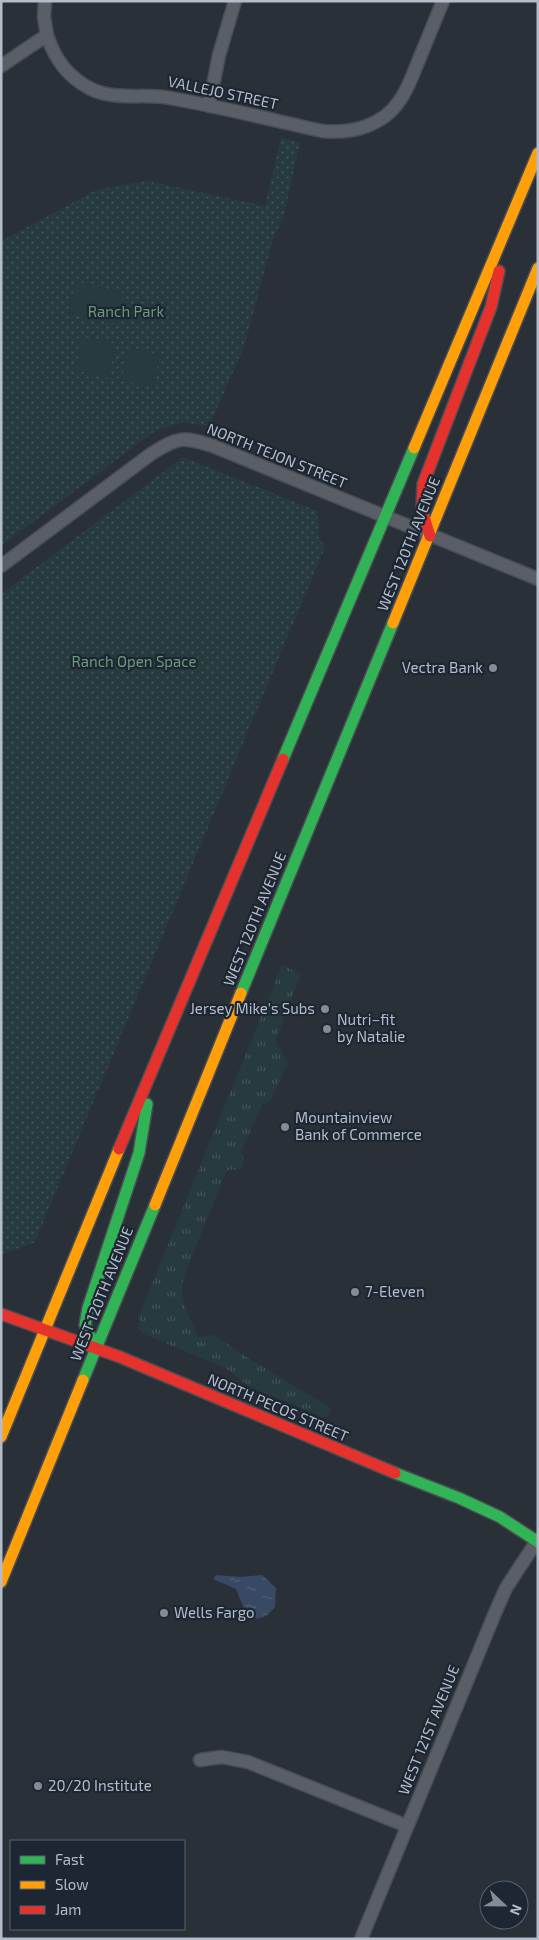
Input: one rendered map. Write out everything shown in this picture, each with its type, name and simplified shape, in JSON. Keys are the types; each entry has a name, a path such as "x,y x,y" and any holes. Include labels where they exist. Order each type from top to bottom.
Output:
{"main road":[{"name":"WEST 120TH AVENUE","path":"1,1437 152,1070 538,153"},
{"path":"430,536 423,517 420,498 423,484 491,307 513,212"},
{"name":"WEST 120TH AVENUE","path":"1,1582 538,268"},
{"path":"96,1348 85,1325 88,1308 139,1153 152,1070"},
{"name":"NORTH PECOS STREET","path":"1,1314 44,1331 96,1348 458,1498 500,1517 537,1541"}],"street":[{"name":"VALLEJO STREET","path":"46,1 44,17 47,35 55,57 75,80 93,90 112,95 168,98 322,131 340,133 357,130 376,122 387,115 402,98 443,1"},
{"path":"209,106 219,55 234,1"},
{"path":"1,66 47,35"},
{"name":"NORTH TEJON STREET","path":"1,566 151,454 178,439 188,439 212,446 538,579"},
{"name":"WEST 121ST AVENUE","path":"361,1939 506,1588 537,1541"},
{"path":"200,1760 222,1757 248,1762 408,1826"}],"green space":[{"name":"Ranch Park","path":"281,138 300,142 283,219 273,239 244,347 209,427 183,422 155,431 1,546 1,241 96,190 147,181 265,206"},
{"path":"76,281 127,294 120,325 68,313"},
{"path":"83,337 116,344 109,378 76,370"},
{"path":"128,348 160,355 153,387 121,380"},
{"name":"Ranch Open Space","path":"183,457 317,511 319,538 325,547 35,1242 1,1255 1,594"},
{"path":"282,965 301,974 276,1039 276,1043 288,1062 271,1100 262,1105 241,1152 244,1160 241,1169 227,1170 187,1268 182,1294 198,1337 213,1334 251,1360 331,1408 328,1416 323,1417 248,1386 227,1369 144,1334 137,1328 140,1322 138,1318"}],"water":[{"path":"216,1575 241,1577 262,1575 276,1588 275,1607 266,1616 257,1619 245,1611 236,1589 213,1579"}],"traffic: fast":[{"path":"283,759 414,448"},
{"path":"241,993 393,623"},
{"path":"96,1348 85,1325 88,1308 139,1153 147,1104"},
{"path":"83,1380 155,1205"},
{"path":"395,1473 459,1498 500,1517 538,1542"}],"traffic: slow":[{"path":"414,448 538,153"},
{"path":"393,623 538,268"},
{"path":"155,1205 241,993"},
{"path":"1,1437 119,1149"},
{"path":"1,1582 83,1380"}],"traffic: jam":[{"path":"430,536 422,510 423,484 491,307 499,271"},
{"path":"119,1149 283,759"},
{"path":"1,1314 120,1357 395,1473"}],"place":[{"name":"Vectra Bank","path":"493,668"},
{"name":"Jersey Mike's Subs","path":"325,1009"},
{"name":"Nutri–fit by Natalie","path":"327,1029"},
{"name":"Mountainview Bank of Commerce","path":"285,1127"},
{"name":"7-Eleven","path":"355,1292"},
{"name":"Wells Fargo","path":"164,1613"},
{"name":"20/20 Institute","path":"38,1786"}]}
